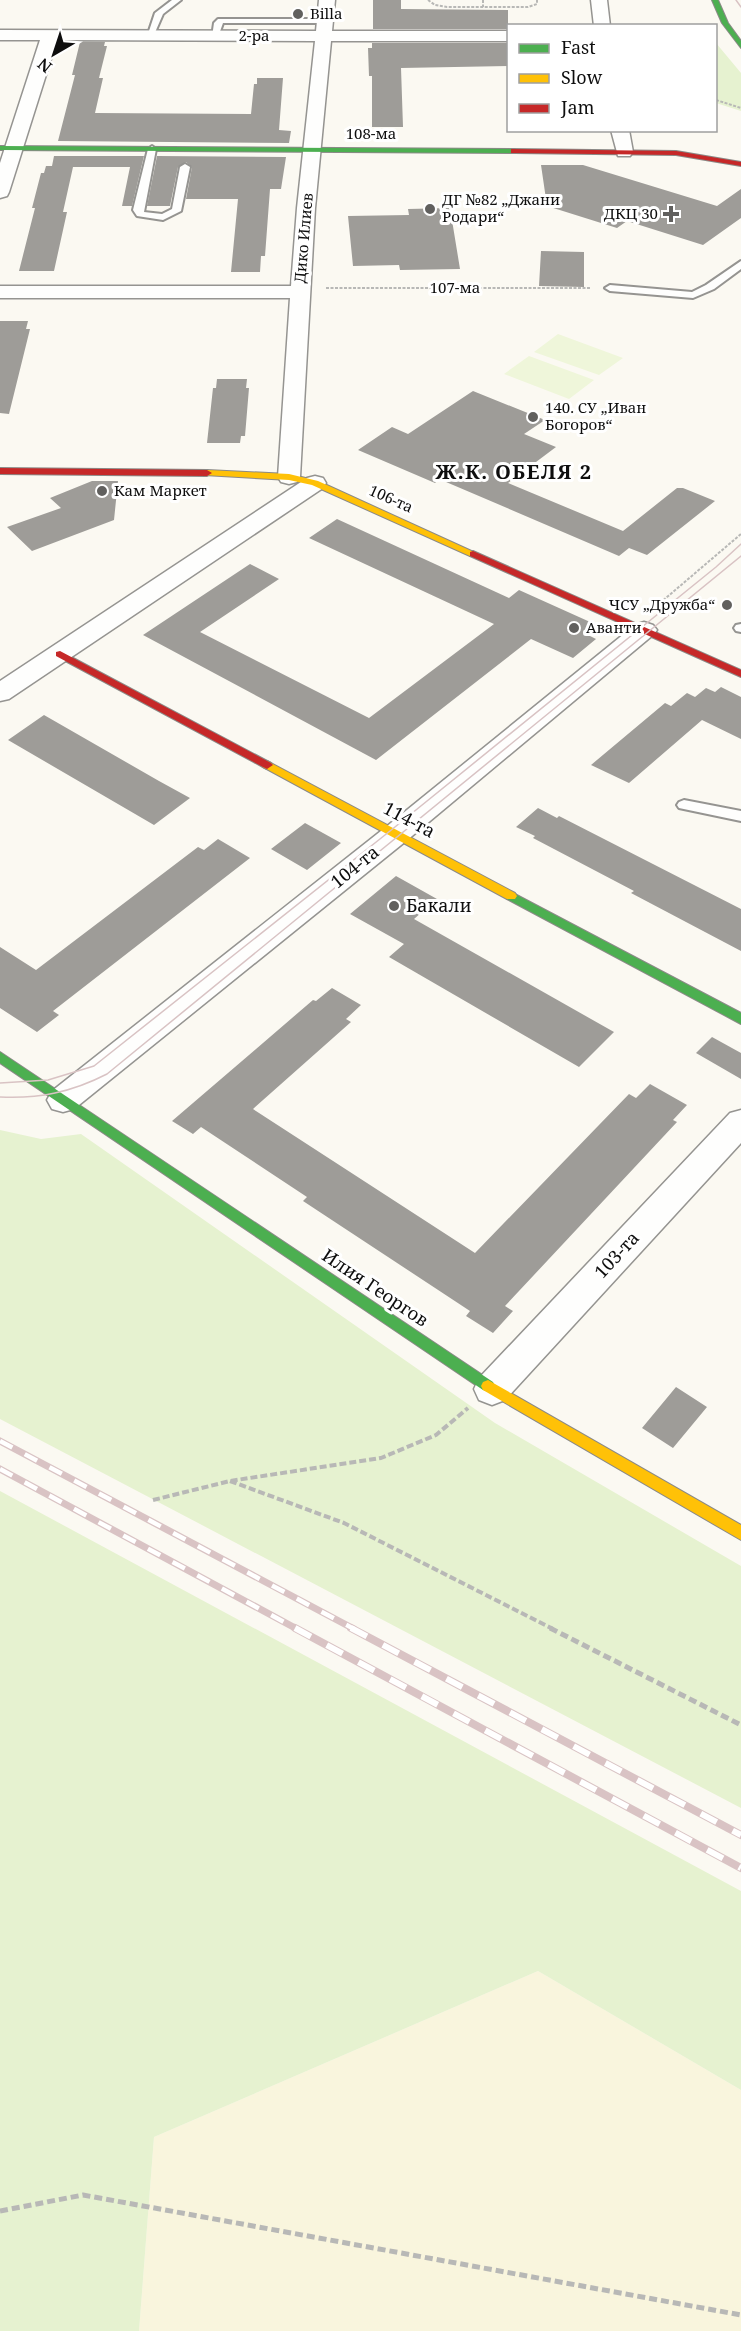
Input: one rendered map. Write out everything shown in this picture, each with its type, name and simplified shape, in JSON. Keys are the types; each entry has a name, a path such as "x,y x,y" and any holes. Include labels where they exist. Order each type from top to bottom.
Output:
{"street":[{"name":"Дико Илиев","path":"289,477 311,150 327,0"},
{"path":"599,0 602,24"},
{"path":"715,0 725,23 741,46"},
{"name":"2-ра","path":"0,35 215,35 323,28 507,36"},
{"path":"0,192 7,148 50,35"},
{"path":"620,132 624,152"},
{"name":"108-ма","path":"7,148 676,153 741,164"},
{"path":"0,292 300,290"},
{"name":"106-та","path":"0,471 242,473 289,477 315,483 649,620 741,674"},
{"path":"0,693 315,483"},
{"name":"104-та","path":"63,1100 396,834 649,620"},
{"name":"114-та","path":"60,654 741,1018"},
{"name":"Илия Георгов","path":"0,1057 492,1389 741,1533"},
{"name":"103-та","path":"492,1389 741,1122"}],"lane":[{"path":"150,35 159,13 177,0"},
{"path":"152,149 138,210 140,214 163,217 176,211 185,167"},
{"path":"610,288 693,295 710,287 741,264"},
{"path":"684,805 741,816"}],"path":[{"path":"428,0 435,5 447,7 528,7 537,4 537,0"},
{"path":"483,0 483,6"},
{"path":"717,100 741,108"},
{"name":"107-ма","path":"300,290 610,288"},
{"path":"649,620 705,565 741,534"},
{"path":"153,1500 230,1481 381,1458 436,1435 492,1389"},
{"path":"230,1481 344,1523 741,1725"},
{"path":"0,2211 83,2195 741,2315"}],"shaded area":[{"path":"538,1971 741,2090 741,2331 139,2331 154,2137"}],"green space":[{"path":"717,44 741,73 741,111 717,103"},
{"path":"558,334 623,358 599,375 534,352"},
{"path":"529,356 594,380 569,399 504,374"},
{"path":"0,1130 41,1139 81,1134 495,1423 741,1566 741,1808 0,1419"},
{"path":"0,1491 741,1891 741,2090 538,1971 154,2137 139,2331 0,2331"}],"building":[{"path":"373,0 401,0 401,9 508,10 507,29 373,29"},
{"path":"80,42 105,42 104,46 107,46 99,78 103,78 95,113 251,114 254,84 257,84 257,78 283,78 279,130 291,131 289,143 58,141 75,75 72,75"},
{"path":"372,43 507,43 507,66 401,68 403,127 372,127 372,76 369,76 368,48 372,48"},
{"path":"54,156 144,156 132,206 122,206 130,167 73,167 63,212 67,212 54,271 19,271 35,208 32,208 41,173 44,173 46,166 52,166"},
{"path":"157,156 286,157 281,189 270,189 265,256 261,256 260,272 231,272 238,199 186,199 192,167 186,162 178,167 170,206 147,206"},
{"path":"541,165 583,165 717,206 741,189 741,218 703,245 627,221 617,228 547,206"},
{"path":"450,208 460,269 400,270 399,265 353,266 348,216 409,215 408,209"},
{"path":"541,251 584,252 584,287 539,286"},
{"path":"0,321 28,321 26,329 30,329 9,414 0,413"},
{"path":"217,379 247,379 246,388 249,388 245,436 241,436 240,443 207,443 213,388 216,388"},
{"path":"473,391 545,420 524,434 556,447 508,483 623,531 677,488 683,488 715,501 647,555 629,548 619,556 439,479 435,483 358,450 392,427 408,434"},
{"path":"92,481 118,481 114,520 32,551 7,527 61,508 50,498"},
{"path":"337,519 509,598 519,590 599,626 588,635 596,639 573,658 531,639 376,760 143,635 250,564 279,579 200,632 369,718 494,624 309,538"},
{"path":"721,687 741,697 741,739 702,720 629,783 591,765 665,703 671,706 687,693 695,697 706,688 715,692"},
{"path":"44,715 190,798 154,825 8,740"},
{"path":"538,808 557,818 559,816 741,909 741,951 631,893 634,891 516,827"},
{"path":"305,823 341,843 307,870 271,849"},
{"path":"218,839 250,858 53,1011 59,1015 37,1032 0,1008 0,947 36,970 198,847 204,850"},
{"path":"396,876 437,899 414,919 614,1032 579,1067 389,957 404,944 350,914"},
{"path":"332,988 361,1005 346,1019 351,1022 253,1109 475,1253 629,1094 636,1098 650,1084 687,1105 673,1120 677,1122 505,1306 513,1311 493,1333 466,1316 470,1311 303,1201 307,1197 201,1127 193,1134 172,1121 313,1000 316,1001"},
{"path":"712,1037 741,1053 741,1079 696,1053"},
{"path":"676,1387 707,1407 673,1448 642,1428"}],"tram line":[{"path":"736,0 741,7"},
{"path":"0,1083 48,1080 94,1066 390,831 716,567 741,544"},
{"path":"0,1097 28,1097 55,1093 107,1074 741,556"}],"railway":[{"path":"0,1441 354,1629"},
{"path":"0,1469 297,1629"},
{"path":"295,1628 741,1868"},
{"path":"351,1628 741,1835"}],"traffic: fast":[{"path":"715,0 725,23 741,46"},
{"path":"0,148 514,151"},
{"path":"511,896 741,1019"},
{"path":"0,1057 488,1386"}],"traffic: slow":[{"path":"207,473 289,477 315,483 473,554"},
{"path":"267,765 511,896"},
{"path":"488,1386 741,1533"}],"traffic: jam":[{"path":"514,151 676,153 741,164"},
{"path":"0,471 207,473"},
{"path":"473,554 741,674"},
{"path":"60,654 267,765"}],"place":[{"name":"Billa","path":"298,14"},
{"name":"ДГ №82 „Джани Родари“","path":"430,209"},
{"name":"ДКЦ 30","path":"671,214"},
{"name":"140. СУ „Иван Богоров“","path":"533,417"},
{"name":"Кам Маркет","path":"102,491"},
{"name":"ЧСУ „Дружба“","path":"727,605"},
{"name":"Аванти","path":"574,628"},
{"name":"Бакали","path":"394,906"}],"district":[{"name":"Ж.К. ОБЕЛЯ 2","path":"514,472"}]}
